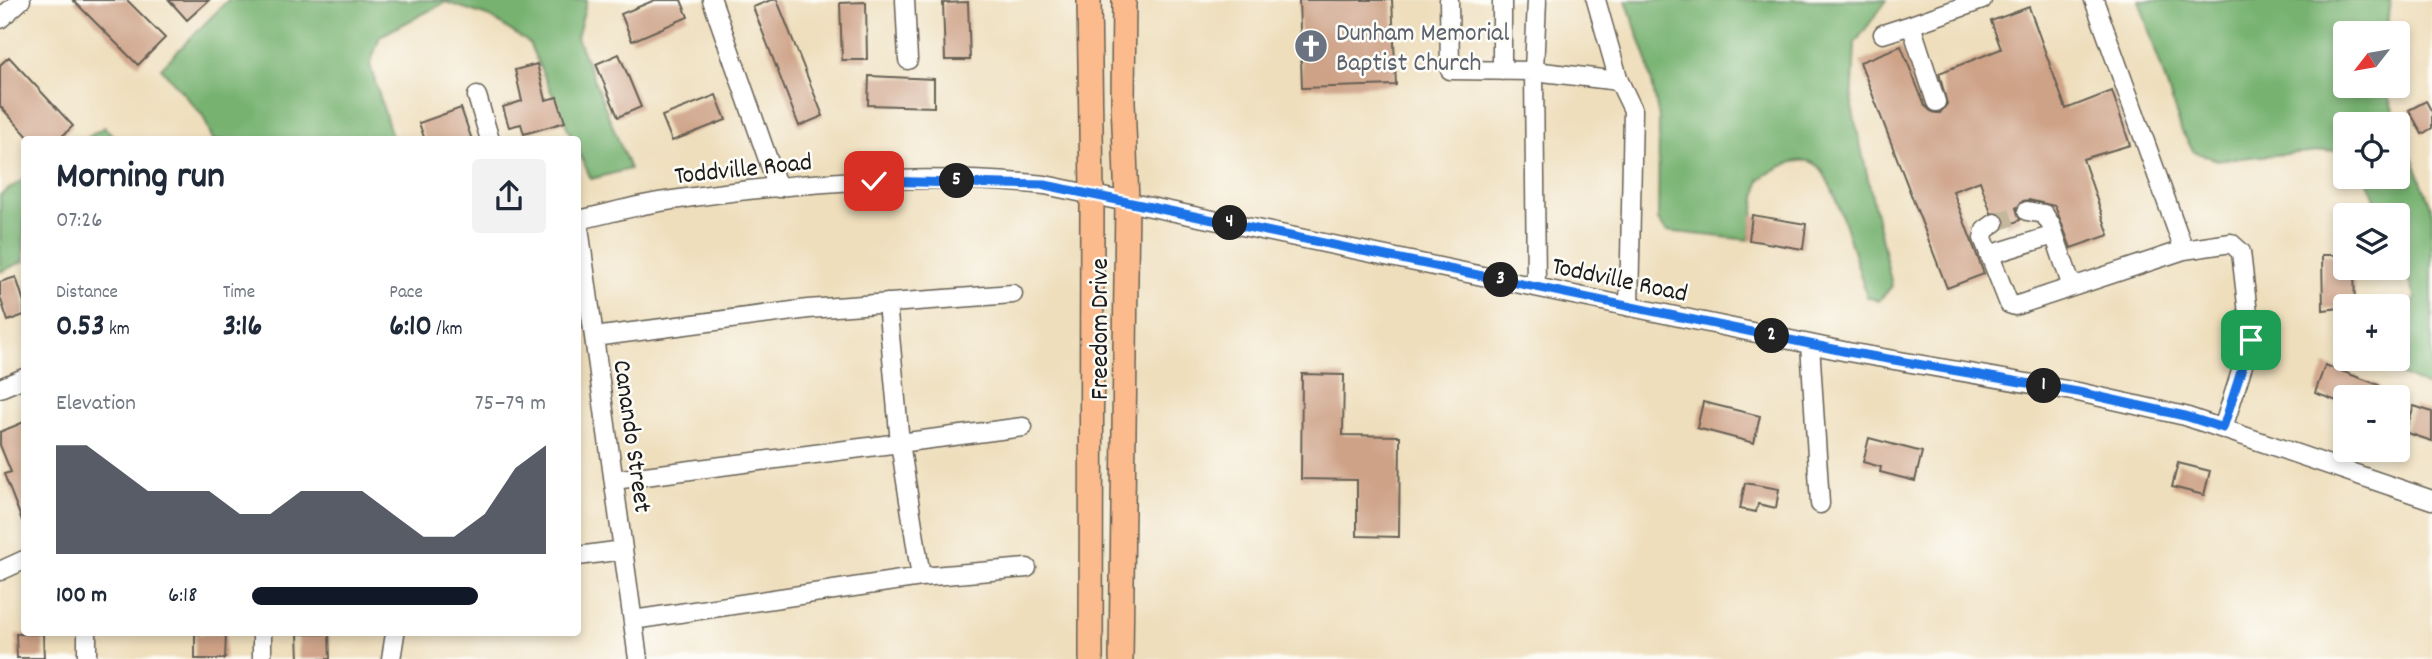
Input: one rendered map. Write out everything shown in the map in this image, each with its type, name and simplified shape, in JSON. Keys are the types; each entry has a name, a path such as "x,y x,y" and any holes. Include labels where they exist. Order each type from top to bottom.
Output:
{"main road":[{"name":"Freedom Drive","path":"1088,0 1092,195 1091,659"},
{"name":"Freedom Drive","path":"1121,659 1127,202 1123,102 1124,0"}],"street":[{"path":"0,19 22,0"},
{"path":"712,0 778,188"},
{"path":"905,0 908,60"},
{"path":"1449,0 1450,71 1534,71 1619,80"},
{"path":"1502,0 1502,71"},
{"path":"1536,287 1534,71 1537,0"},
{"path":"1596,0 1619,80 1633,110 1629,307"},
{"path":"1883,34 1982,0"},
{"path":"2094,0 2184,250"},
{"path":"1911,25 1936,102"},
{"path":"477,96 489,136"},
{"name":"Toddville Road","path":"581,219 667,201 778,188 935,180 1042,184 1810,344 2078,392 2185,416 2432,500"},
{"path":"2027,211 2044,214 2054,234 2072,287"},
{"path":"1995,223 1985,230 1983,238 2009,304 2015,306 2184,250 2231,243 2241,252 2251,340 2223,428"},
{"path":"1989,255 2054,234"},
{"name":"Canando Street","path":"581,242 639,659"},
{"path":"594,338 808,309 1013,294"},
{"path":"887,303 900,443 922,577"},
{"path":"1810,344 1821,504"},
{"path":"0,388 21,379"},
{"path":"614,480 1023,427"},
{"path":"581,556 623,550"},
{"path":"0,571 21,561"},
{"path":"633,620 922,577 1027,568"},
{"path":"87,636 87,659"},
{"path":"262,636 262,659"},
{"path":"391,659 396,636"}],"green space":[{"path":"228,0 587,0 577,38 630,169 591,179 581,157 581,136 571,136 529,43 490,17 446,2 380,36 370,65 392,136 211,136 203,116 161,68"},
{"path":"1626,0 1887,0 1855,43 1852,107 1892,286 1879,301 1867,297 1832,190 1825,175 1811,162 1787,164 1759,180 1749,240 1666,231 1658,220 1659,118 1648,64"},
{"path":"2139,0 2390,0 2387,21 2333,21 2333,98 2389,98 2394,112 2333,112 2333,150 2217,160 2194,152 2182,132"},
{"path":"104,127 114,136 90,136"},
{"path":"2410,153 2432,209 2432,389 2396,371 2410,371 2410,310 2416,298 2409,280 2410,203 2377,203 2371,189 2410,189"},
{"path":"21,181 21,262 0,272 0,195"}],"building":[{"path":"73,0 127,0 165,38 138,65"},
{"path":"169,0 209,0 187,20"},
{"path":"655,0 681,0 688,17 632,41 621,14"},
{"path":"777,0 823,116 799,126 753,7"},
{"path":"1299,0 1392,0 1396,85 1302,88"},
{"path":"866,2 867,60 842,60 840,3"},
{"path":"968,2 970,60 945,60 943,3"},
{"path":"2029,7 2066,109 2112,91 2130,145 2083,159 2109,235 2071,248 2055,206 2029,200 2023,201 2016,208 2020,220 2006,226 2004,216 1991,213 1980,181 1953,191 1984,274 1947,288 1860,62 1901,46 1925,106 1933,113 1940,113 1947,104 1939,73 2001,49 1991,21"},
{"path":"619,54 641,107 618,117 596,64"},
{"path":"9,57 73,126 62,136 27,136 0,106 0,65"},
{"path":"537,64 546,100 557,97 565,122 524,134 521,124 509,127 503,107 522,101 515,70"},
{"path":"869,76 934,79 934,107 868,105"},
{"path":"716,95 726,120 672,141 662,116"},
{"path":"2426,101 2432,112 2432,128 2422,134 2409,110"},
{"path":"461,108 471,136 424,136 419,123"},
{"path":"1752,215 1806,224 1803,249 1749,240"},
{"path":"2322,255 2333,255 2333,280 2354,280 2355,294 2333,294 2333,309 2323,310"},
{"path":"16,277 21,293 21,316 8,321 0,297 0,282"},
{"path":"2325,365 2333,368 2333,371 2341,371 2379,385 2333,385 2333,400 2315,393"},
{"path":"1302,374 1344,375 1343,435 1400,436 1399,537 1357,536 1357,480 1301,479"},
{"path":"1703,402 1760,416 1754,443 1697,428"},
{"path":"2414,406 2432,412 2432,441 2410,434 2410,418"},
{"path":"21,423 21,518 4,474 11,472 0,445 0,432"},
{"path":"1869,438 1922,452 1915,481 1880,472 1881,467 1863,462"},
{"path":"2178,463 2210,471 2204,495 2172,487"},
{"path":"1745,483 1779,489 1776,508 1758,504 1756,512 1740,509"},
{"path":"16,634 43,636 44,658 17,658"},
{"path":"195,636 226,636 225,659 195,659"},
{"path":"298,636 329,636 330,659 299,659"}],"tunnel":[{"path":"1995,223 2027,211"}],"place":[{"name":"Dunham Memorial Baptist Church","path":"1311,46"}],"route":[{"path":"874,181 935,180 1045,185 1848,352 2078,392 2185,416 2223,428 2251,340"}]}
